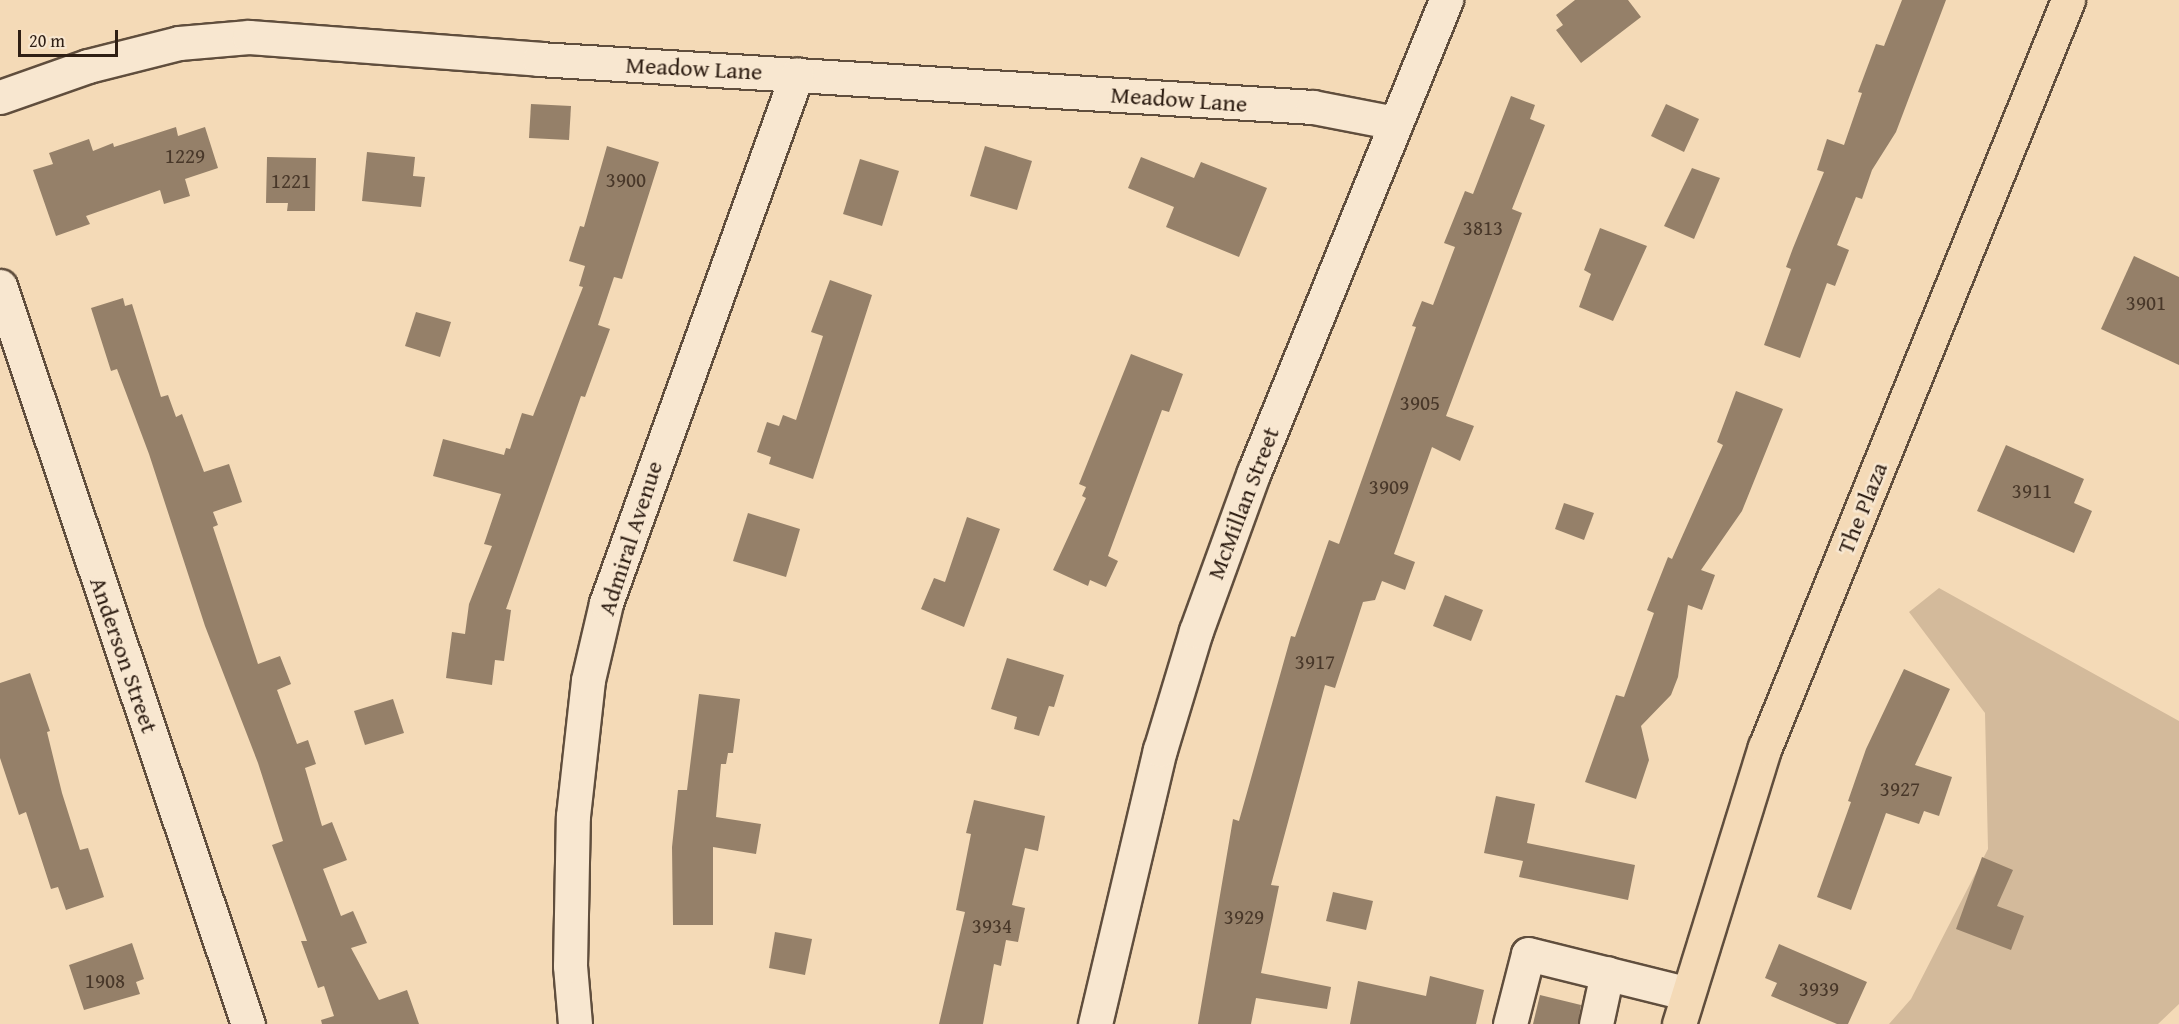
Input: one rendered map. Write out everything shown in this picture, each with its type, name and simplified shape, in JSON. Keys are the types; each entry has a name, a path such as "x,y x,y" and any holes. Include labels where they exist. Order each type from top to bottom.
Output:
{"main road":[{"name":"The Plaza","path":"1683,1009 1765,747 2068,0"}],"street":[{"name":"McMillan Street","path":"1095,1024 1165,730 1196,631 1254,472 1446,0"},
{"name":"Meadow Lane","path":"0,97 88,66 179,43 249,37 1313,107 1395,123"},
{"name":"Admiral Avenue","path":"575,1024 570,966 573,816 588,680 627,536 797,74"},
{"name":"Anderson Street","path":"0,286 248,1024"},
{"path":"1510,1024 1528,954 1607,974 1683,1009"},
{"path":"1596,1024 1607,974"}],"shaded area":[{"path":"1939,588 2179,721 2179,1004 2158,1024 1889,1024 1911,999 1988,849 1985,713 1909,612"}],"building":[{"path":"1575,0 1628,0 1641,17 1581,63 1556,30 1563,25 1556,15"},
{"path":"1902,0 1946,0 1896,132 1872,170 1862,199 1856,197 1837,245 1849,250 1835,286 1827,283 1800,358 1764,345 1791,269 1786,267 1824,172 1817,170 1827,139 1844,145 1862,93 1858,92 1876,44 1884,46"},
{"path":"1511,96 1535,105 1530,119 1545,125 1512,209 1522,213 1446,416 1474,426 1460,461 1432,447 1394,554 1415,562 1405,590 1382,581 1375,600 1363,602 1335,688 1325,685 1271,885 1279,886 1261,973 1331,987 1327,1009 1256,998 1251,1024 1198,1024 1233,819 1239,821 1291,636 1295,637 1329,540 1339,544 1416,327 1412,326 1422,301 1433,305 1455,247 1444,243 1465,191 1473,194"},
{"path":"531,104 571,106 569,140 529,138"},
{"path":"1666,104 1699,119 1684,152 1651,136"},
{"path":"176,127 178,136 205,127 218,168 185,179 190,196 164,204 160,190 86,216 90,224 56,236 33,170 53,164 49,153 89,139 93,151 113,143 114,147"},
{"path":"607,146 659,162 622,279 614,277 598,325 610,329 585,397 581,396 506,609 511,610 504,661 495,660 492,685 446,678 452,632 465,634 469,604 492,546 484,544 501,494 433,476 443,439 504,455 506,448 510,449 522,413 533,416 583,287 579,286 585,266 569,261 580,226 584,227"},
{"path":"985,146 1032,161 1017,210 970,196"},
{"path":"367,152 415,157 413,176 425,177 421,207 362,201"},
{"path":"267,157 316,158 315,211 287,211 288,203 266,203"},
{"path":"1141,157 1194,178 1201,162 1267,188 1239,257 1166,227 1174,207 1128,188"},
{"path":"860,159 899,171 882,226 843,214"},
{"path":"1692,168 1720,178 1694,239 1664,226"},
{"path":"1600,228 1647,246 1613,321 1579,307 1591,274 1584,270"},
{"path":"2134,256 2179,277 2179,365 2101,329"},
{"path":"830,280 872,295 813,479 769,464 771,457 757,452 767,422 779,426 783,415 796,420 823,336 811,332"},
{"path":"123,298 125,306 132,304 161,397 168,395 176,417 182,414 204,472 229,464 242,502 213,512 218,525 213,527 258,664 280,656 291,684 277,690 297,744 308,740 316,764 305,768 322,826 332,822 347,860 323,869 341,916 353,911 367,943 351,948 379,1000 407,990 419,1024 322,1024 321,1020 334,1016 324,986 318,988 301,941 307,941 272,845 283,841 258,763 205,626 149,454 117,369 111,371 91,308"},
{"path":"416,312 451,322 440,357 405,346"},
{"path":"1131,354 1183,374 1169,412 1162,410 1108,556 1118,561 1106,587 1090,580 1088,586 1053,570 1086,498 1082,496 1086,487 1079,484"},
{"path":"1736,391 1783,409 1742,511 1701,570 1715,575 1702,610 1688,605 1678,677 1671,695 1641,726 1649,760 1636,799 1585,782 1616,695 1624,697 1654,613 1647,610 1668,557 1672,559 1723,445 1717,442"},
{"path":"2006,445 2084,479 2074,503 2092,511 2074,553 1977,511"},
{"path":"1564,503 1594,513 1584,540 1555,529"},
{"path":"748,513 800,529 786,577 733,561"},
{"path":"967,517 1000,529 964,627 921,609 934,578 945,582"},
{"path":"1445,595 1483,610 1471,641 1433,626"},
{"path":"1007,658 1064,675 1054,707 1049,706 1039,736 1014,729 1017,717 991,709"},
{"path":"1904,669 1950,689 1915,765 1952,777 1939,816 1924,811 1919,824 1886,813 1851,910 1817,897 1851,802 1848,801 1866,749"},
{"path":"30,673 50,731 47,732 62,793 80,850 88,848 104,897 66,910 58,887 51,889 26,812 19,815 0,758 0,683"},
{"path":"699,694 740,699 733,753 728,753 726,764 721,764 716,817 761,824 756,854 713,847 713,925 673,925 672,847 678,790 687,790"},
{"path":"393,699 404,733 365,745 354,711"},
{"path":"1496,796 1535,804 1527,843 1635,865 1628,900 1519,877 1523,861 1484,853"},
{"path":"974,800 1045,816 1038,851 1025,848 1012,905 1025,908 1018,942 1006,940 1001,966 994,964 983,1024 939,1024 965,912 956,910 971,834 966,833"},
{"path":"1982,857 2013,870 1997,906 2024,916 2011,950 1956,929"},
{"path":"1333,892 1373,901 1366,930 1326,921"},
{"path":"775,932 812,939 805,975 769,968"},
{"path":"132,943 144,979 136,982 140,994 84,1010 69,965"},
{"path":"1779,944 1867,982 1848,1024 1837,1024 1771,996 1777,983 1765,978"},
{"path":"1430,976 1484,990 1476,1024 1350,1024 1358,981 1426,996"},
{"path":"1540,995 1581,1005 1578,1024 1533,1024"}]}
